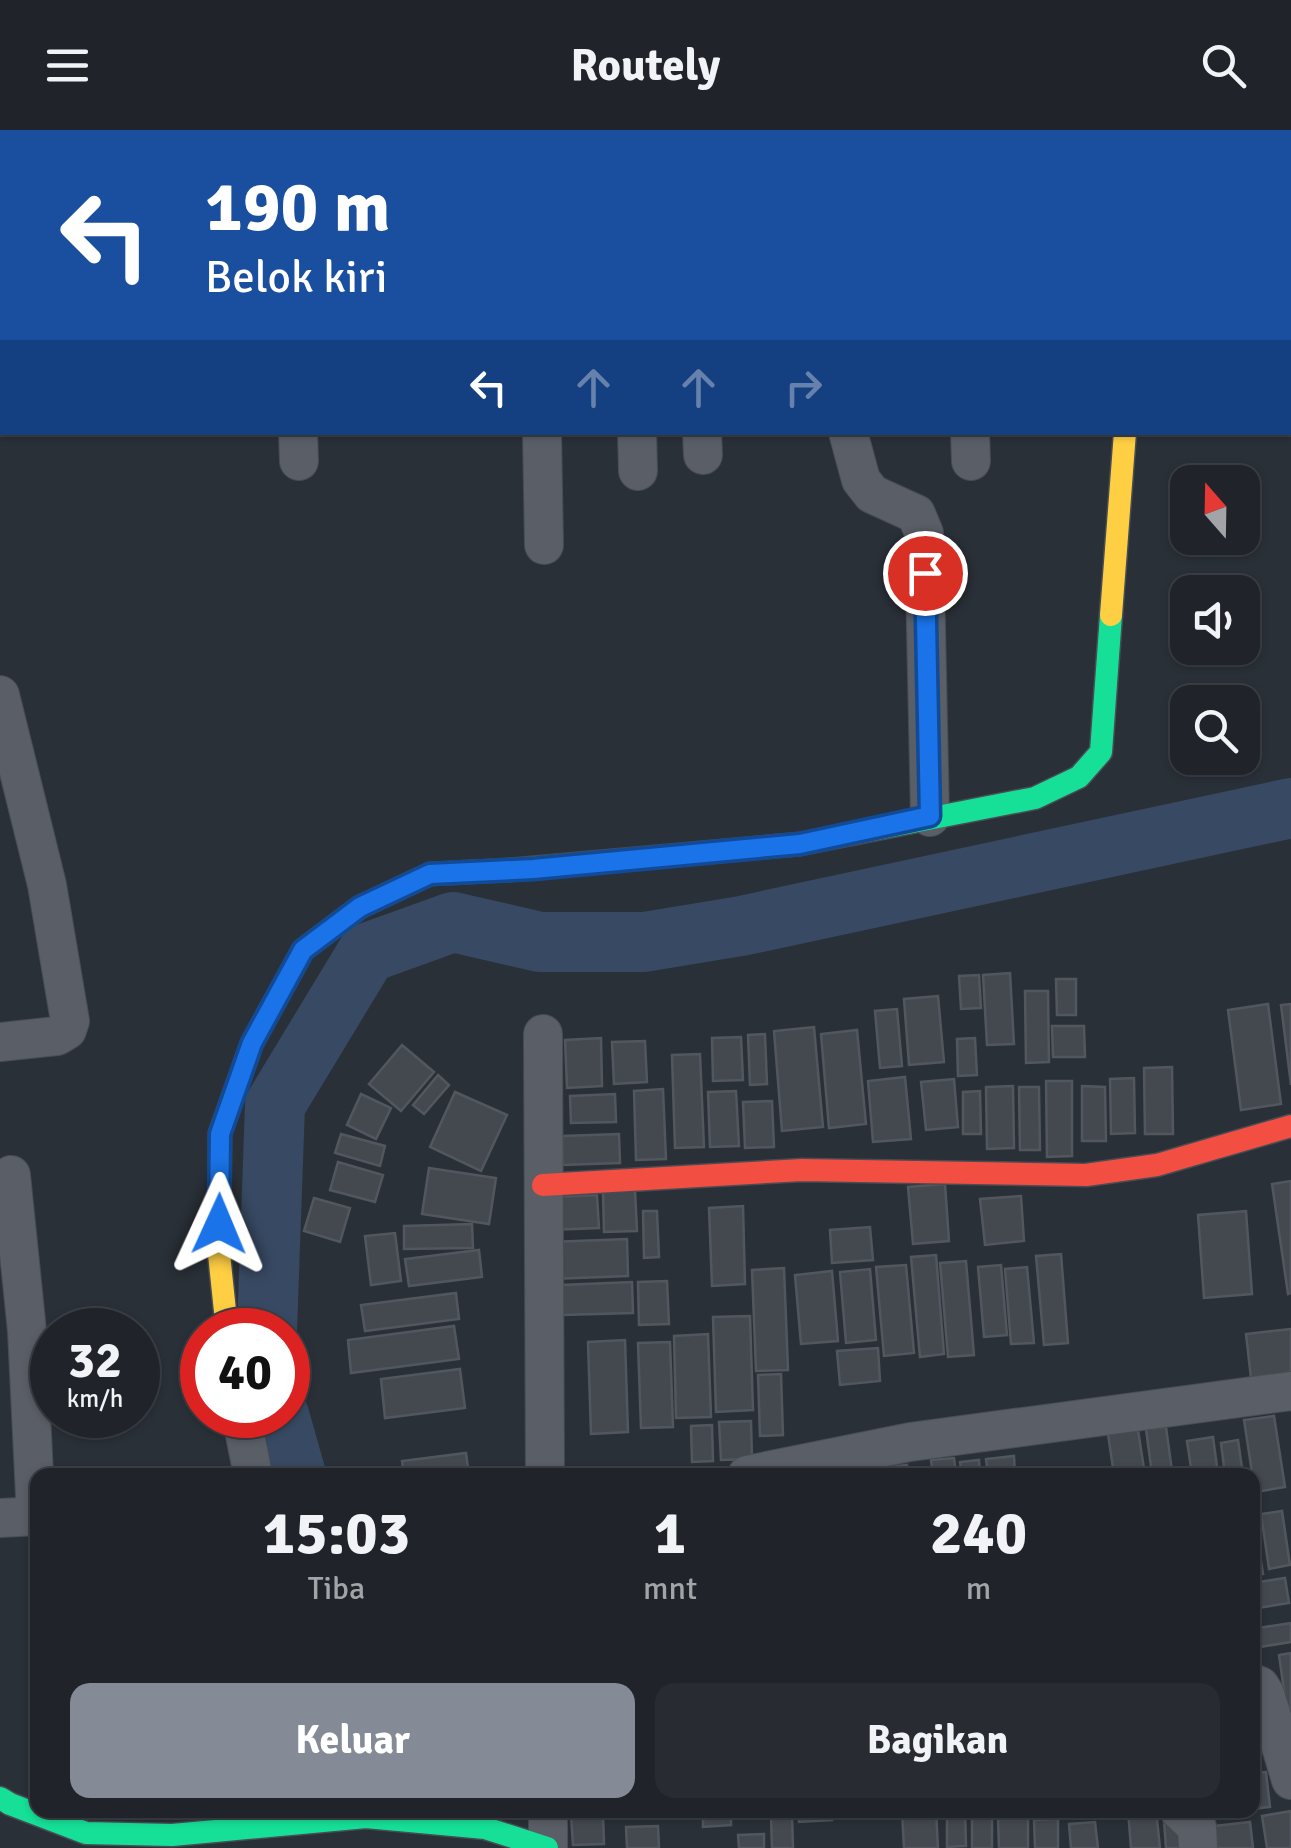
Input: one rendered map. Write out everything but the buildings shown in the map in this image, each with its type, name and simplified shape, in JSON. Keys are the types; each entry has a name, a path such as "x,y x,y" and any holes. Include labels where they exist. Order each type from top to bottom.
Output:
{"street":[{"path":"542,435 544,545"},
{"path":"637,435 638,471"},
{"path":"849,435 860,480 872,494 916,514 924,534 930,816"},
{"path":"224,1308 218,1254 220,1134 252,1043 303,950 360,907 430,874 533,869 800,844 1035,798 1079,777 1101,752 1125,435"},
{"path":"0,694 46,885 70,1021 67,1030 57,1036 0,1042"},
{"path":"542,1034 546,1468"},
{"path":"543,1185 802,1170 1086,1175 1157,1165 1291,1126"},
{"path":"11,1175 27,1331 24,1517"},
{"path":"782,1468 910,1442 1291,1391"},
{"path":"246,1438 252,1468"},
{"path":"1260,1686 1266,1694 1291,1780"},
{"path":"0,1798 30,1812"},
{"path":"47,1818 86,1833 172,1835 317,1818"},
{"path":"376,1818 485,1828 548,1848 548,1818"},
{"path":"1187,1818 1197,1827 1198,1848"}],"waterway":[{"path":"268,1308 275,1105 367,953 453,922 540,942 644,942 741,926 1291,808"},
{"path":"286,1438 294,1468"}],"traffic: fast":[{"path":"509,870 800,844 1035,798 1079,777 1101,752 1111,615"},
{"path":"0,1798 30,1812"},
{"path":"47,1818 86,1833 172,1835 355,1818"},
{"path":"377,1818 485,1828 547,1848"}],"traffic: slow":[{"path":"1111,615 1125,435"},
{"path":"225,1308 219,1254 220,1133 252,1043 303,950 360,907 430,874 509,870"}],"traffic: jam":[{"path":"543,1185 802,1170 1086,1175 1157,1165 1291,1126"}],"route":[{"path":"219,1224 220,1134 252,1043 303,950 360,907 430,874 533,869 800,844 930,816 925,573"}]}
